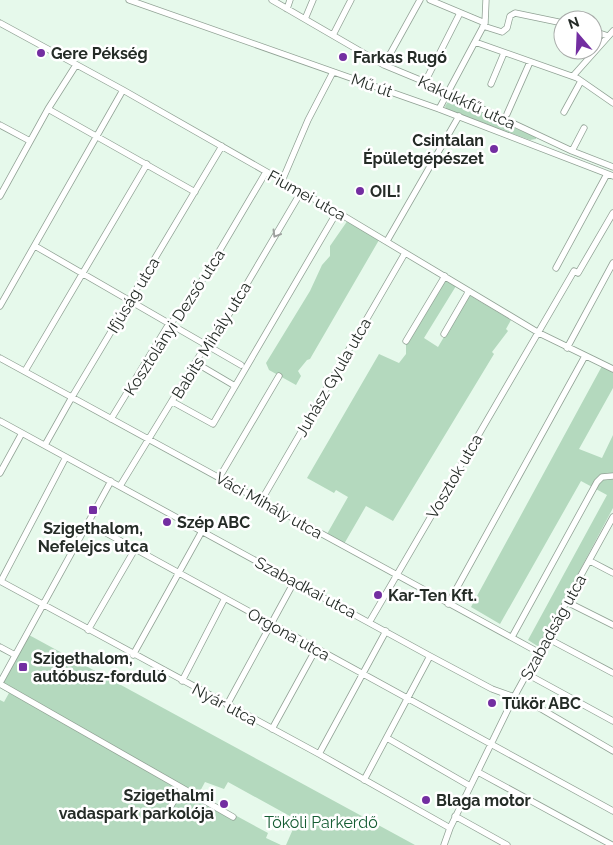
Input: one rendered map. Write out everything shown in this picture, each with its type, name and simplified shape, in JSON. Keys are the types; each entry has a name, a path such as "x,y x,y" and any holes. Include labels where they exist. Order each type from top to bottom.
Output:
{"street":[{"name":"Mű út","path":"129,0 459,116 610,175"},
{"name":"Kakukkfű utca","path":"272,0 384,65 425,82 572,151 613,167"},
{"path":"287,9 290,0"},
{"path":"305,19 313,0"},
{"path":"332,35 351,0"},
{"path":"384,65 420,0"},
{"path":"430,0 502,32 507,28 510,16 515,13 553,21"},
{"path":"439,109 484,25 486,0"},
{"path":"425,82 460,13"},
{"name":"Fiumei utca","path":"0,23 123,90 337,212 539,333 613,369"},
{"path":"573,76 610,34"},
{"path":"475,42 573,76 613,103"},
{"path":"491,84 504,52"},
{"path":"507,114 530,62"},
{"path":"0,196 48,108 76,65"},
{"path":"282,182 308,120 333,72"},
{"path":"564,112 581,81"},
{"path":"0,305 123,90"},
{"path":"48,108 195,192"},
{"path":"387,241 459,116"},
{"path":"0,125 30,141"},
{"path":"572,151 584,128"},
{"name":"Ifjúság utca","path":"46,445 72,397 222,146"},
{"path":"26,371 147,164"},
{"name":"Kosztolányi Dezső utca","path":"111,419 167,327 188,304 266,172"},
{"path":"556,268 610,175"},
{"path":"0,180 7,184"},
{"name":"Babits Mihály utca","path":"120,486 173,402 206,345 212,343 301,192"},
{"path":"173,402 213,424 337,212"},
{"name":"Vosztok utca","path":"370,621 574,271 578,272 613,213"},
{"path":"34,246 172,323 241,365"},
{"name":"Juhász Gyula utca","path":"261,501 405,253"},
{"path":"568,348 613,264"},
{"path":"406,341 445,276"},
{"path":"444,334 469,291"},
{"path":"448,604 585,356"},
{"name":"Váci Mihály utca","path":"0,358 538,652"},
{"path":"196,363 235,386"},
{"path":"219,478 279,376"},
{"name":"Szabadkai utca","path":"0,421 294,582 370,621 430,656 492,689 531,703 613,750"},
{"path":"0,473 22,433"},
{"path":"0,581 66,457"},
{"path":"512,637 597,482 602,477 613,476"},
{"path":"111,482 0,684 233,817"},
{"name":"Szabadság utca","path":"444,845 450,828 514,697 611,526 613,517"},
{"name":"Orgona utca","path":"88,523 613,811"},
{"path":"133,655 202,531"},
{"path":"88,630 135,549"},
{"path":"590,561 613,573"},
{"name":"Nyár utca","path":"0,581 450,828"},
{"path":"227,705 294,582"},
{"path":"182,681 225,598"},
{"path":"567,602 613,624"},
{"path":"318,754 386,631"},
{"path":"546,638 613,673"},
{"path":"0,647 15,656"},
{"path":"272,729 316,649"},
{"path":"364,780 430,656"},
{"path":"527,674 613,721"},
{"path":"387,738 470,786"},
{"path":"478,772 612,842"},
{"path":"164,817 182,788"},
{"path":"456,816 507,845"}],"green space":[{"path":"450,99 536,137 536,139 530,140 446,109 445,106"},
{"path":"348,220 379,240 310,359 298,371 301,376 296,385 269,370 266,363 310,291 322,265 330,256 330,246"},
{"path":"444,279 456,286 424,338 438,347 469,295 511,320 506,329 508,331 492,352 494,354 393,521 366,506 344,544 327,534 348,497 336,490 334,493 307,478 379,354 399,363 406,354 406,344"},
{"path":"602,366 613,372 613,388 579,449 602,458 613,435 613,473 611,477 613,478 613,508 539,647 528,640 607,495 581,481 500,624 471,607"},
{"name":"Tököli Parkerdő","path":"29,635 415,845 286,845 297,820 228,782 224,789 205,782 198,795 268,833 266,838 281,845 0,845 0,700 4,702 9,693 0,688"}],"place":[{"name":"Gere Pékség","path":"41,53"},
{"name":"Farkas Rugó","path":"343,57"},
{"name":"Csintalan Épületgépészet","path":"494,149"},
{"name":"OIL!","path":"360,191"},
{"name":"Szigethalom, Nefelejcs utca","path":"93,510"},
{"name":"Szép ABC","path":"167,522"},
{"name":"Kar-Ten Kft.","path":"378,595"},
{"name":"Szigethalom, autóbusz-forduló","path":"23,667"},
{"name":"Tükör ABC","path":"492,703"},
{"name":"Blaga motor","path":"426,800"},
{"name":"Szigethalmi vadaspark parkolója","path":"224,804"}]}
